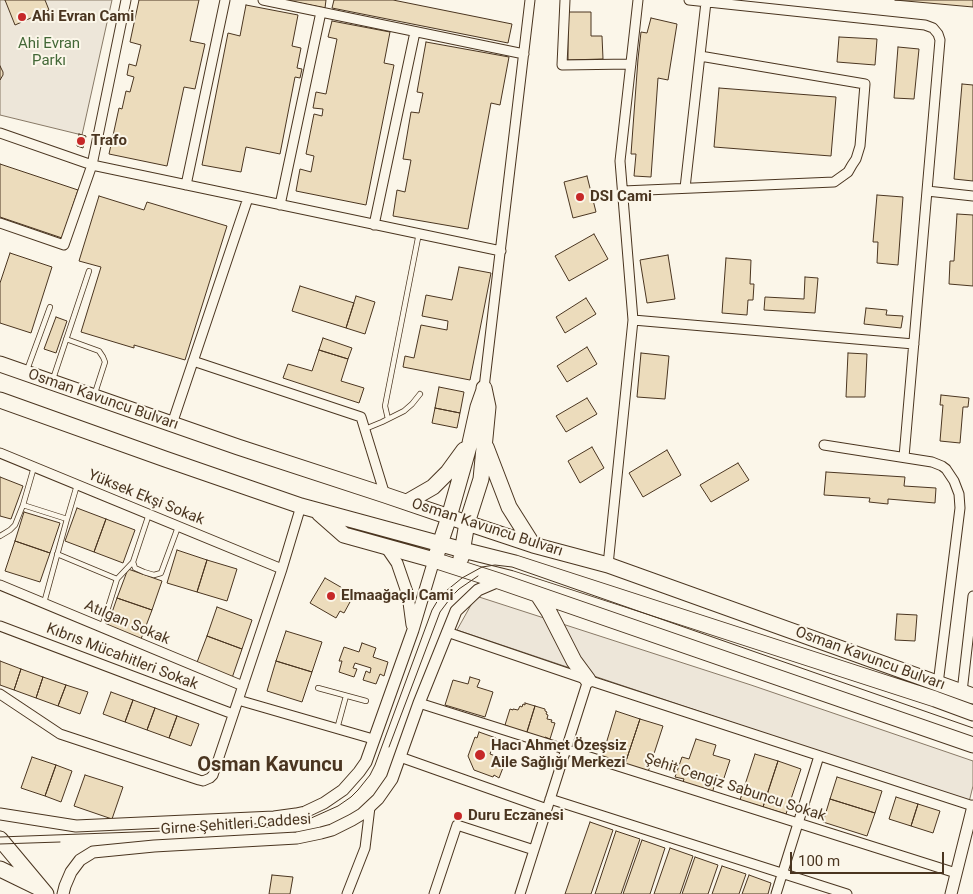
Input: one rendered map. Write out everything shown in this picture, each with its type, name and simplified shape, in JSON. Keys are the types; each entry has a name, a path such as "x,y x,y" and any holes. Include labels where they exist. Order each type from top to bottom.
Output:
{"main road":[{"name":"Osman Kavuncu Bulvarı","path":"0,364 238,447 467,523 608,565 967,694"},
{"path":"434,560 478,443 488,407 484,388"},
{"name":"Osman Kavuncu Bulvarı","path":"0,400 308,508 515,563 973,713"},
{"path":"407,502 433,487 448,472 462,452 478,443"},
{"path":"458,568 467,523 481,479 478,443"},
{"path":"478,443 509,507 533,544"},
{"path":"308,508 344,535 434,560 499,581 973,745"},
{"path":"538,595 549,612 574,661 588,680"},
{"path":"0,839 45,893"},
{"path":"0,869 45,893"}],"street":[{"path":"0,223 64,245 92,165 126,0"},
{"path":"186,185 225,0"},
{"path":"263,0 524,54"},
{"path":"484,388 530,1 520,0"},
{"path":"565,0 562,65 631,64"},
{"path":"608,565 633,320 620,161 638,0"},
{"path":"689,0 925,25 933,28 938,34 940,40 904,458"},
{"path":"685,188 706,2"},
{"path":"280,205 320,12"},
{"path":"374,225 415,32"},
{"path":"623,191 834,182 848,172 856,159 860,146 865,84 700,56"},
{"path":"0,132 92,165 501,251"},
{"path":"927,191 973,196"},
{"path":"172,424 248,198"},
{"path":"633,320 914,344"},
{"path":"194,360 361,417 385,495"},
{"path":"824,445 932,462 942,466 954,481 960,501 938,684"},
{"name":"Yüksek Ekşi Sokak","path":"0,453 282,569"},
{"path":"0,694 60,734 200,780 206,780 213,775 282,569 308,508"},
{"path":"386,547 396,563 408,595 413,630"},
{"name":"Girne Şehitleri Caddesi","path":"0,813 76,826 262,818 296,814 314,808 334,797 352,781 366,762 413,630 434,560"},
{"name":"Girne Şehitleri Caddesi","path":"63,894 71,872 80,860 93,852 154,846 304,837 342,826 357,817 378,799 388,785 456,611 478,590 499,581"},
{"name":"Atılgan Sokak","path":"0,585 243,686"},
{"path":"967,694 973,596"},
{"name":"Kıbrıs Mücahitleri Sokak","path":"0,626 233,714"},
{"path":"448,632 588,680 973,806 970,833 951,894"},
{"path":"520,894 588,680"},
{"path":"238,700 373,739"},
{"name":"Şehit Cengiz Sabuncu Sokak","path":"419,703 956,873"},
{"path":"776,894 819,756"},
{"path":"400,757 546,809"},
{"path":"550,799 847,894"},
{"path":"347,894 365,848 370,807"},
{"path":"434,894 457,825 534,850"}],"lane":[{"path":"388,419 385,406 418,238"},
{"path":"52,382 89,271"},
{"path":"26,373 50,307"},
{"path":"66,339 99,351 103,357 105,362 94,397"},
{"path":"365,429 404,411 420,394"},
{"path":"0,536 10,530 15,524 23,505 34,467"},
{"path":"44,603 77,485"},
{"path":"23,505 67,518"},
{"path":"102,627 117,579 133,562 149,514"},
{"path":"133,562 135,568 154,575 159,574 178,526"},
{"path":"57,554 117,579"},
{"path":"318,688 366,701"},
{"path":"337,729 346,696"}],"green space":[{"name":"Ahi Evran Parkı","path":"0,0 112,0 82,135 0,115"},
{"path":"476,596 751,685 973,761 973,786 969,802 457,630"}],"building":[{"name":"Ahi Evran Cami","path":"5,0 45,0 49,10 15,25"},
{"path":"139,0 199,0 190,41 205,44 195,89 184,87 167,166 109,154 119,108 122,109 126,91 130,92 134,77 127,75 129,64 136,66 141,45 130,42"},
{"path":"285,0 326,0 325,8"},
{"path":"334,0 393,0 512,24 508,43 332,8"},
{"path":"895,0 973,0 973,7"},
{"path":"246,5 298,15 292,46 301,48 297,68 302,69 300,78 295,77 280,154 246,147 241,172 202,165 228,33 240,36"},
{"path":"568,12 591,12 591,36 602,36 603,59 568,60"},
{"path":"651,18 677,24 668,80 658,78 651,177 634,176 636,154 631,154 641,32 647,33"},
{"path":"332,21 390,32 384,63 394,65 366,205 296,191 300,169 311,172 314,156 306,154 314,114 322,116 323,109 313,108 316,92 326,94 337,39 328,37"},
{"path":"839,37 877,39 875,65 837,62"},
{"path":"426,42 509,57 500,105 491,103 468,229 393,216 397,190 405,192 411,160 403,159 411,112 419,113 423,93 417,92"},
{"path":"898,47 919,49 914,99 894,98"},
{"path":"0,66 3,75 0,80"},
{"path":"962,84 973,85 973,181 954,179"},
{"path":"719,88 836,97 831,156 714,147"},
{"name":"Trafo","path":"79,134 86,136 83,148 77,146"},
{"path":"0,164 78,190 62,238 0,217"},
{"name":"DSI Cami","path":"587,176 596,212 573,218 564,182"},
{"path":"877,195 903,197 898,265 877,263 878,242 873,242"},
{"path":"99,196 144,210 147,202 227,226 185,360 134,345 134,348 81,332 101,267 79,261"},
{"path":"957,214 973,215 973,286 949,284 950,261 954,261"},
{"path":"594,234 608,259 569,281 555,256"},
{"path":"10,253 52,267 31,333 0,323 0,283"},
{"path":"668,255 675,299 647,303 640,260"},
{"path":"726,258 751,260 750,284 754,284 753,300 748,300 747,315 722,313"},
{"path":"459,267 491,273 470,380 403,367 405,356 414,358 421,325 447,330 448,321 422,316 426,295 452,300"},
{"path":"805,277 818,278 815,313 764,310 765,297 804,299"},
{"path":"300,286 354,303 346,328 292,311"},
{"path":"356,296 375,302 365,334 346,328"},
{"path":"586,298 596,314 565,333 556,317"},
{"path":"866,308 887,310 886,315 903,316 901,328 864,324"},
{"path":"56,317 67,321 56,353 44,349"},
{"path":"323,338 352,348 348,359 319,350"},
{"path":"587,347 597,364 567,382 557,366"},
{"path":"319,350 348,359 341,381 364,388 359,403 283,378 288,364 312,371"},
{"path":"641,353 669,356 665,399 637,397"},
{"path":"848,353 867,354 865,397 846,397"},
{"path":"439,387 464,392 460,413 435,408"},
{"path":"941,395 969,398 968,407 963,407 960,443 940,441 943,405 940,405"},
{"path":"587,398 597,414 566,432 556,416"},
{"path":"435,408 460,413 457,428 432,423"},
{"path":"592,447 604,468 580,483 568,461"},
{"path":"667,450 681,475 643,497 629,473"},
{"path":"738,463 749,480 711,502 700,485"},
{"path":"826,472 905,477 904,486 936,488 935,503 888,499 888,504 869,502 870,498 824,495"},
{"path":"0,477 23,486 11,519 0,516"},
{"path":"77,508 106,519 94,552 65,541"},
{"path":"24,512 60,523 50,553 15,541"},
{"path":"106,519 135,530 123,563 94,552"},
{"path":"15,541 50,553 40,582 5,571"},
{"path":"177,550 207,560 197,592 167,583"},
{"path":"207,560 237,569 227,601 197,592"},
{"path":"128,569 162,581 152,610 117,598"},
{"name":"Elmaağaçlı Cami","path":"325,578 351,593 346,600 350,602 344,613 340,611 336,618 310,603"},
{"path":"117,598 152,610 141,639 107,627"},
{"path":"217,607 252,620 242,649 207,636"},
{"path":"897,614 917,615 915,641 895,640"},
{"path":"286,631 322,642 312,672 276,661"},
{"path":"207,636 242,649 232,678 196,665"},
{"path":"362,643 376,648 373,657 388,662 384,676 380,674 376,684 363,680 366,671 370,673 371,668 355,663 353,668 357,669 354,677 339,672 342,661 339,661 344,647 359,652"},
{"path":"0,661 21,669 14,690 0,685"},
{"path":"276,661 312,672 302,702 267,691"},
{"path":"21,669 43,677 36,698 14,690"},
{"path":"43,677 66,685 58,706 36,698"},
{"path":"470,677 480,680 477,687 493,692 485,717 445,705 453,680 468,684"},
{"path":"66,685 88,692 80,714 58,706"},
{"path":"111,692 133,700 125,722 103,714"},
{"path":"133,700 155,708 147,730 125,722"},
{"path":"525,703 535,706 526,735 509,729 510,727 505,725 510,709 518,710"},
{"path":"535,706 545,709 548,715 547,719 555,723 550,739 545,737 544,740 526,735"},
{"path":"155,708 177,716 169,738 147,730"},
{"path":"616,711 640,719 625,764 602,757"},
{"path":"177,716 199,724 191,746 169,738"},
{"path":"640,719 663,726 648,772 625,764"},
{"name":"Hacı Ahmet Özeşsiz Aile Sağlığı Merkezi","path":"479,732 496,738 490,754 506,760 499,778 474,770 468,756 475,737 477,738"},
{"path":"696,739 716,745 713,755 730,760 723,781 716,779 712,794 683,782 684,779 675,777 682,757 689,759"},
{"path":"755,754 778,761 763,807 740,800"},
{"path":"32,757 56,765 45,796 21,788"},
{"path":"778,761 801,769 786,814 763,807"},
{"path":"56,765 72,771 61,802 45,796"},
{"path":"85,775 123,787 112,819 74,806"},
{"path":"837,777 882,791 875,813 830,799"},
{"path":"896,797 918,804 911,826 889,819"},
{"path":"830,799 875,813 867,836 823,822"},
{"path":"918,804 940,811 933,833 911,826"},
{"path":"590,822 613,830 591,894 565,894"},
{"path":"616,831 640,839 621,894 595,894"},
{"path":"642,840 665,848 650,894 623,894"},
{"path":"670,848 693,856 680,894 654,894"},
{"path":"695,857 718,865 708,894 682,894"},
{"path":"722,866 746,874 739,894 712,894"},
{"path":"272,875 293,877 290,894 269,894"},
{"path":"749,875 771,883 768,894 742,894"}],"tram line":[{"path":"0,837 271,827 297,823 338,806 358,790 375,765 432,610 438,600 462,578 482,567 495,565 512,567 973,728"},
{"path":"389,747 440,612 459,589 478,576"},
{"path":"0,844 60,842"}],"place":[{"name":"Ahi Evran Cami","path":"22,17"},
{"name":"Trafo","path":"81,141"},
{"name":"DSI Cami","path":"580,197"},
{"name":"Elmaağaçlı Cami","path":"331,596"},
{"name":"Hacı Ahmet Özeşsiz Aile Sağlığı Merkezi","path":"480,755"},
{"name":"Duru Eczanesi","path":"458,816"}],"district":[{"name":"Osman Kavuncu","path":"270,766"}]}
